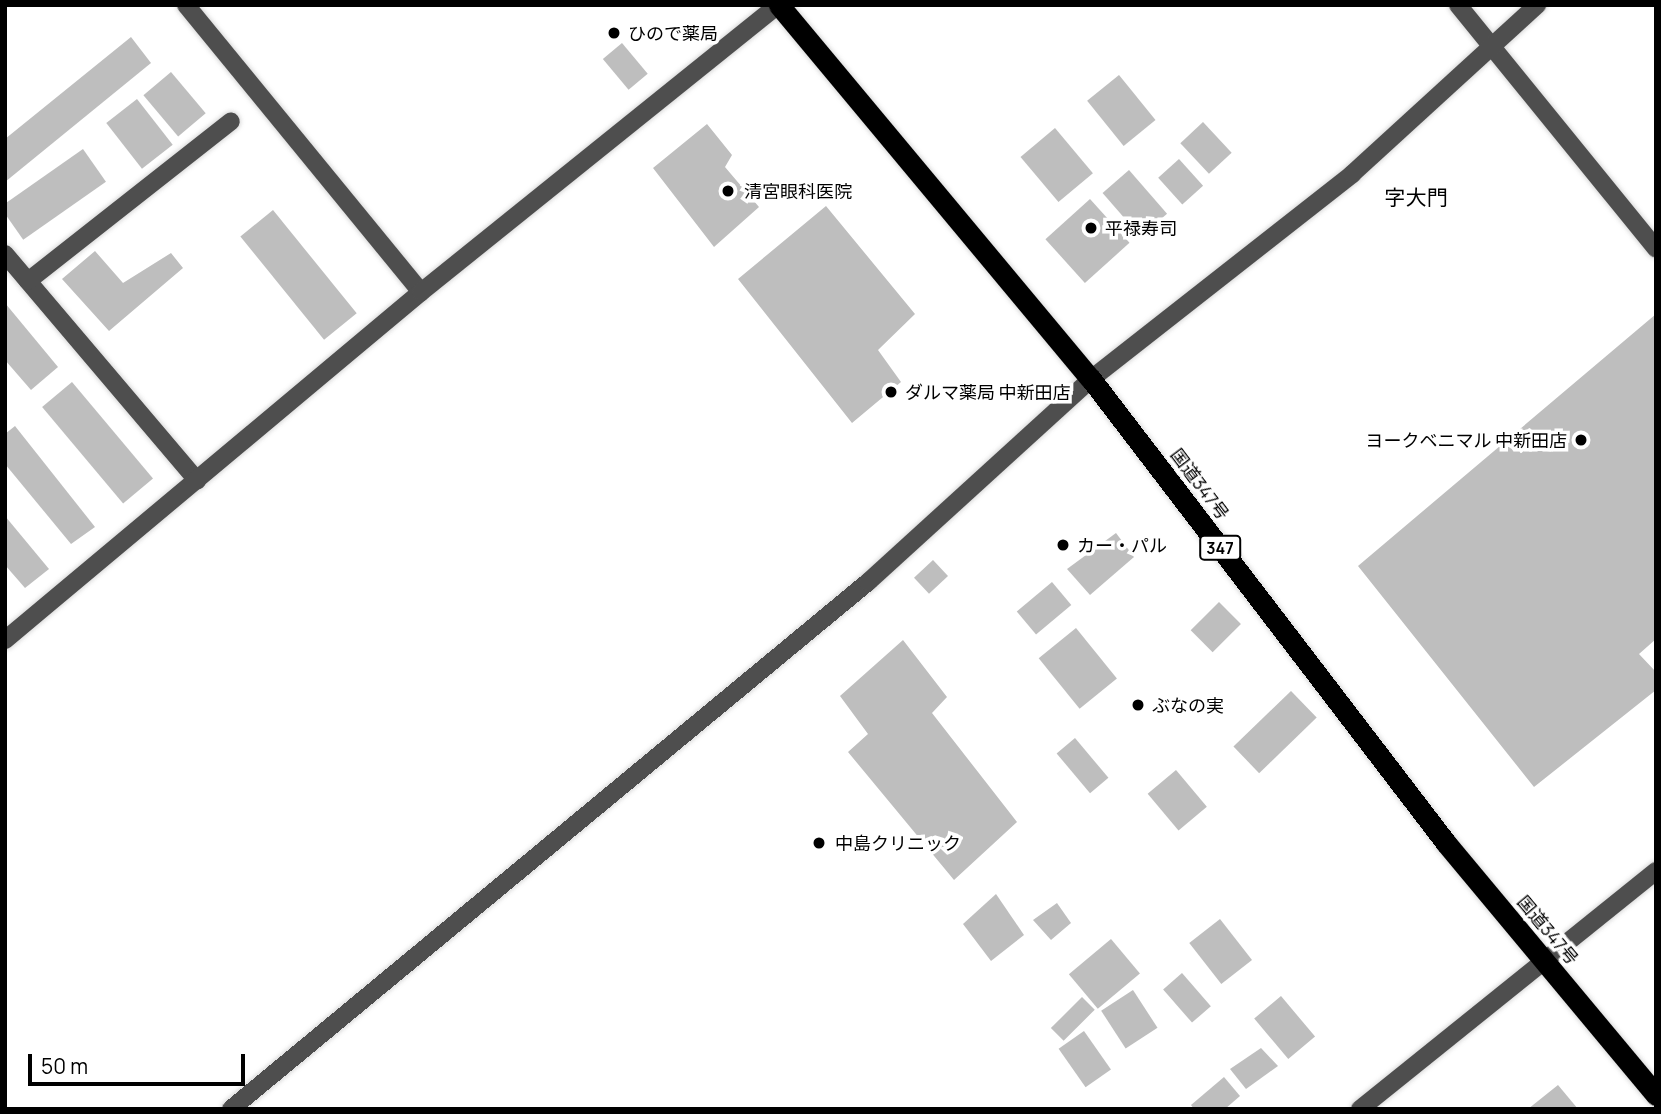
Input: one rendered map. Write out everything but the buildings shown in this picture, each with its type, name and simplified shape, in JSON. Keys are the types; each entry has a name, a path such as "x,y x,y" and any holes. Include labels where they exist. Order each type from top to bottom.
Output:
{"highway":[{"name":"国道347号","path":"778,5 1091,379 1446,844 1656,1095"}],"street":[{"path":"186,5 421,292"},
{"path":"5,640 421,292 778,5"},
{"path":"1458,5 1656,249"},
{"path":"231,1109 868,582 1091,379 1353,174 1489,46 1537,5"},
{"path":"17,276 231,121"},
{"path":"5,254 17,276 197,480"},
{"path":"1360,1109 1656,872"}],"place":[{"name":"ひので薬局","path":"614,33"},
{"name":"清宮眼科医院","path":"728,191"},
{"name":"平禄寿司","path":"1091,228"},
{"name":"ダルマ薬局 中新田店","path":"891,392"},
{"name":"ヨークベニマル 中新田店","path":"1581,440"},
{"name":"カー・パル","path":"1063,545"},
{"name":"ぶなの実","path":"1138,705"},
{"name":"中島クリニック","path":"819,843"}],"district":[{"name":"字大門","path":"1416,197"}]}
